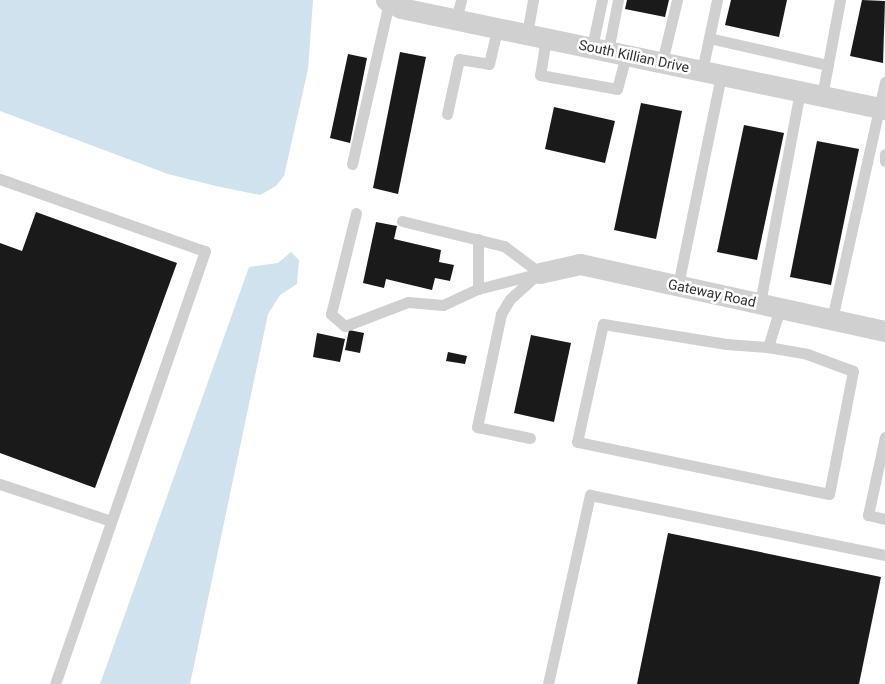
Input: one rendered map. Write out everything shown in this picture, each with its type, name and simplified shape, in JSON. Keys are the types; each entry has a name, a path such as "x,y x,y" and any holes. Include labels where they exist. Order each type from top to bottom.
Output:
{"street":[{"name":"South Killian Drive","path":"387,2 458,10 497,28 882,108"},
{"name":"Gateway Road","path":"540,273 580,264 885,331"}],"lane":[{"path":"532,0 540,75 617,89 608,51 602,0"},
{"path":"608,51 618,0"},
{"path":"662,62 677,0"},
{"path":"678,285 712,73 709,38 718,0"},
{"path":"822,96 840,0"},
{"path":"352,164 387,2"},
{"path":"447,114 459,59 489,64 497,28"},
{"path":"709,38 828,65"},
{"path":"832,319 882,108 885,82"},
{"path":"760,303 800,91"},
{"path":"885,154 885,161"},
{"path":"0,179 205,252 55,684"},
{"path":"356,213 331,314 345,326 408,302 443,305 478,289 540,273"},
{"path":"402,221 504,246 540,273"},
{"path":"478,239 478,289"},
{"path":"530,438 477,427 501,314 510,299 540,273"},
{"path":"768,347 780,308"},
{"path":"603,324 726,344 768,347 807,354 853,371 828,494 577,442 603,324"},
{"path":"885,437 868,515 885,518"},
{"path":"0,484 112,521"},
{"path":"548,684 590,495 885,555"}],"water":[{"path":"0,0 313,0 308,69 284,176 276,186 260,195 216,186 168,174 0,111"},
{"path":"291,252 299,260 297,284 280,295 268,314 190,684 100,684 249,267 278,263"}],"building":[{"path":"627,0 669,0 665,17 625,9"},
{"path":"731,0 787,0 779,37 725,25"},
{"path":"862,0 885,1 883,63 850,56"},
{"path":"400,52 426,57 398,194 373,188"},
{"path":"348,54 367,58 350,143 330,138"},
{"path":"641,103 682,111 656,239 614,230"},
{"path":"554,107 615,121 605,163 545,149"},
{"path":"744,125 784,133 757,260 717,252"},
{"path":"817,141 859,149 831,285 790,277"},
{"path":"36,212 177,263 95,488 0,453 0,243 22,251"},
{"path":"376,222 397,226 394,239 441,250 439,262 454,265 450,281 435,278 432,290 386,279 384,288 363,283"},
{"path":"349,330 364,333 360,353 345,350"},
{"path":"317,333 345,339 340,362 313,357"},
{"path":"531,335 571,343 554,422 514,413"},
{"path":"448,352 467,356 465,364 446,361"},
{"path":"668,533 881,577 859,684 637,684"}]}
